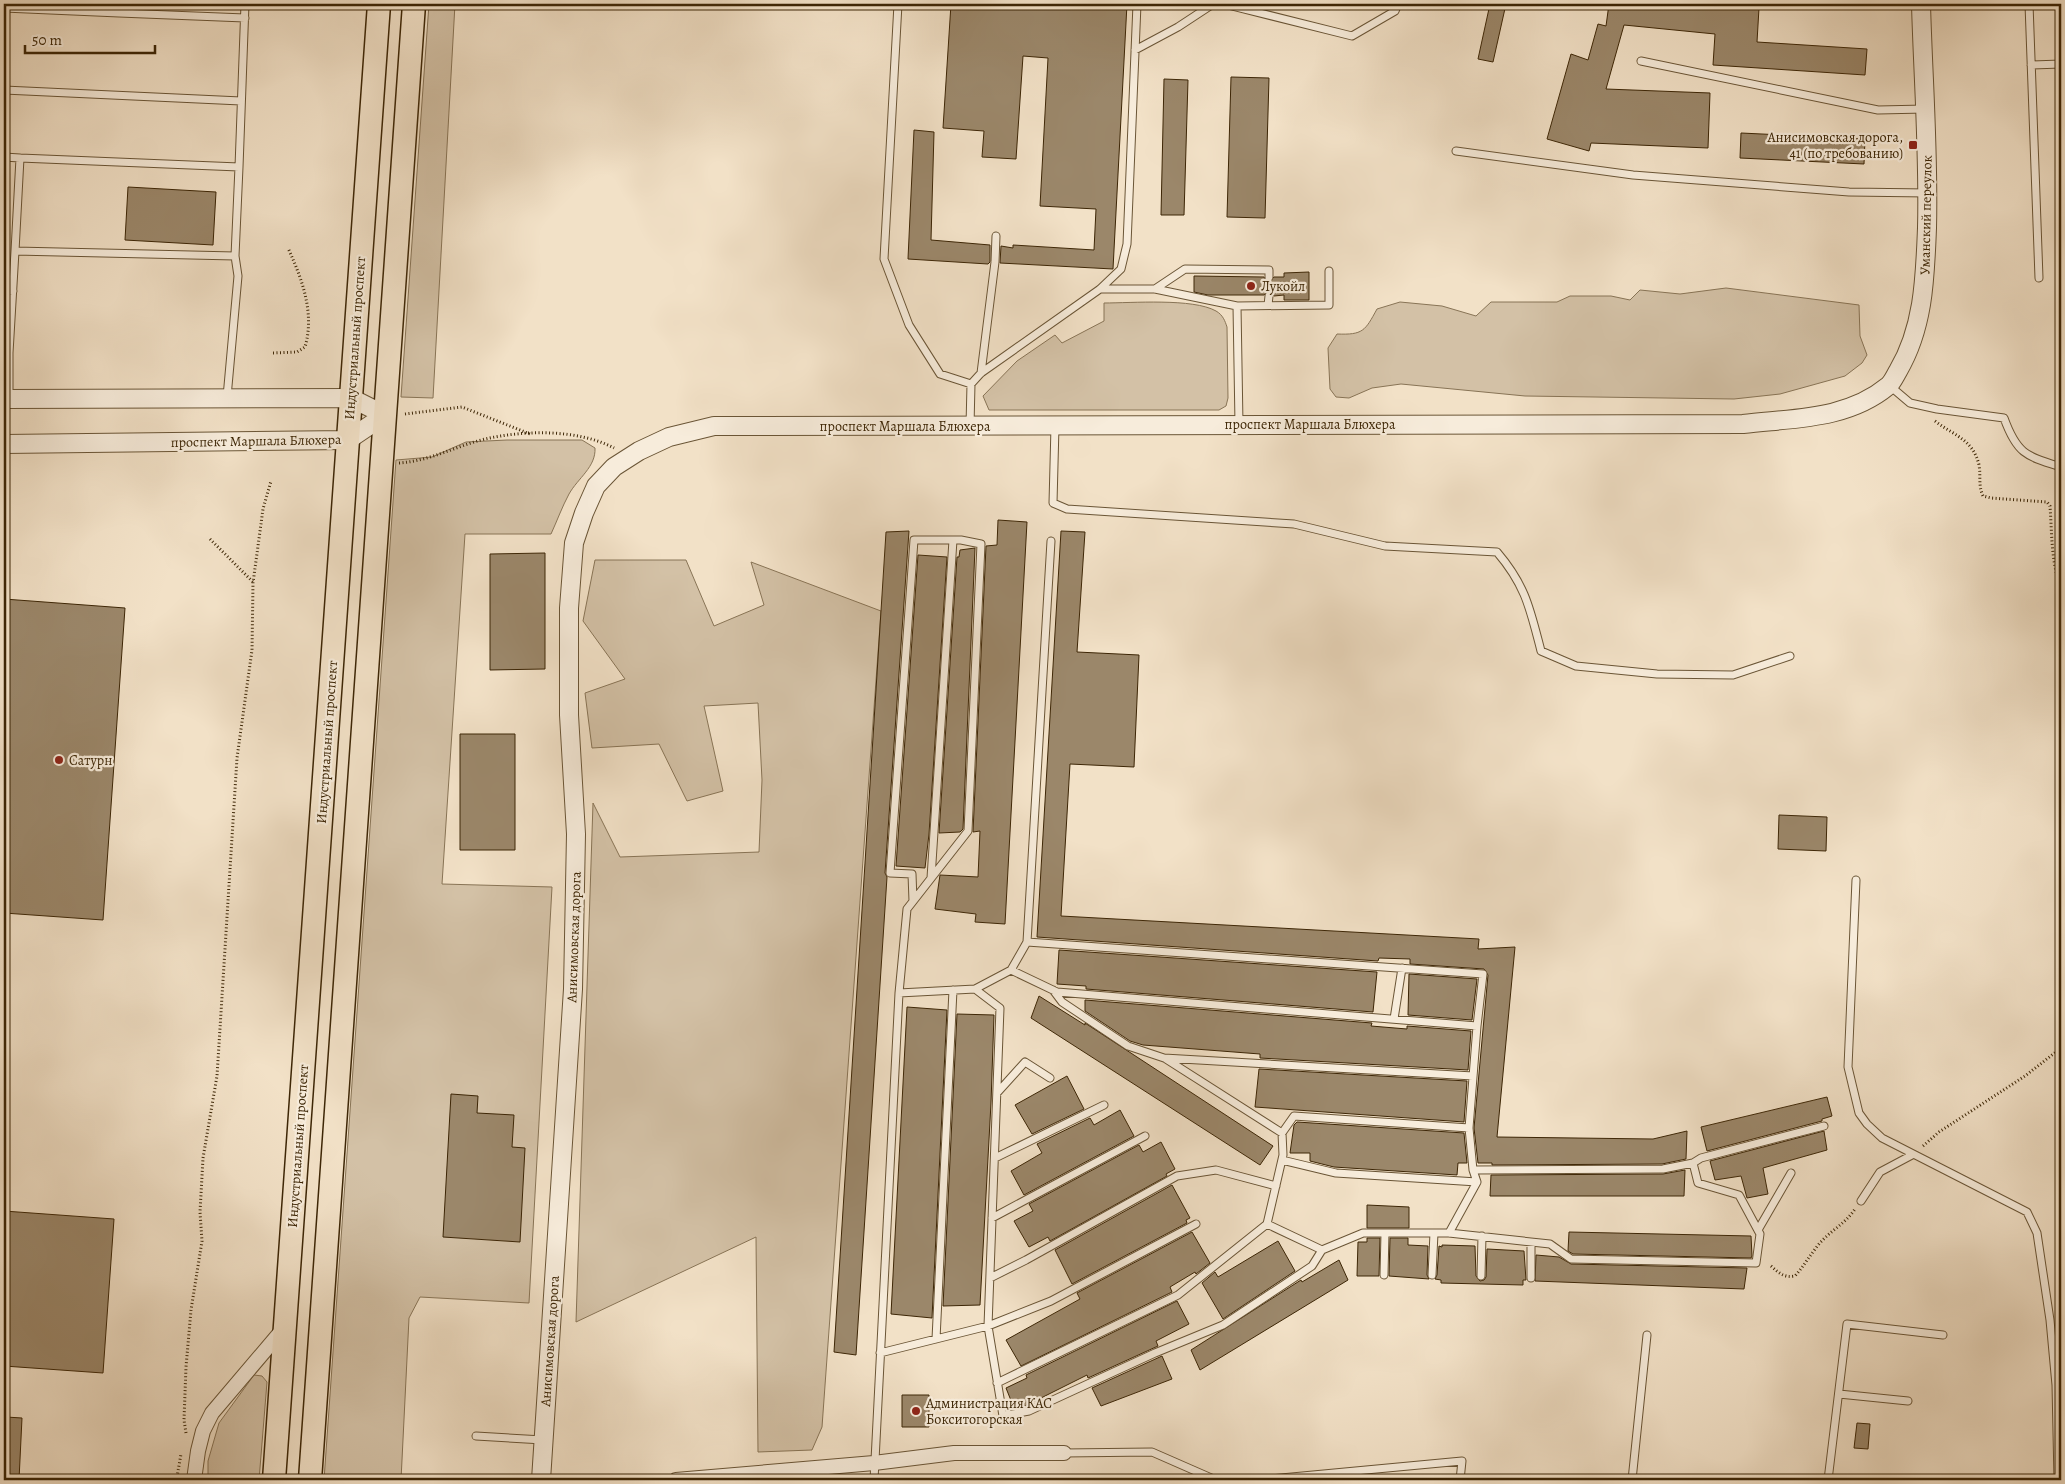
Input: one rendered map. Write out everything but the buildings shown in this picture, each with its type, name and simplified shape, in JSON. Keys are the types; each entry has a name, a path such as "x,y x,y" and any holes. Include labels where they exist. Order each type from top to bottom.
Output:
{"main road":[{"name":"Индустриальный проспект","path":"274,1480 379,4"},
{"path":"310,1480 414,4"}],"street":[{"name":"Уманский переулок","path":"1914,336 1925,281 1928,193 1921,4"},
{"name":"проспект Маршала Блюхера","path":"669,436 714,426 1743,424 1812,417 1850,408 1870,399 1890,385 1903,362 1914,336"},
{"path":"6,399 351,398 385,415"},
{"name":"проспект Маршала Блюхера","path":"4,444 348,440 385,415"},
{"name":"Анисимовская дорога","path":"541,1480 573,989 576,912 576,834 570,715 569,608 574,543 596,486 614,468 630,457 669,436"},
{"path":"194,1480 203,1431 212,1414 285,1326"},
{"path":"676,1480 874,1463 954,1453 1064,1453"}],"lane":[{"path":"119,4 119,14"},
{"path":"227,398 238,276 235,256 245,4"},
{"path":"898,4 884,259 908,324 940,374 971,384"},
{"path":"970,426 971,384 981,373 1100,289 1121,268 1127,244 1137,4"},
{"path":"1135,50 1178,27 1214,4"},
{"path":"1224,4 1352,36 1395,11 1398,4"},
{"path":"2029,4 2039,278"},
{"path":"4,8 245,18"},
{"path":"1640,61 1878,110 1926,109"},
{"path":"2031,65 2061,64"},
{"path":"4,90 242,101"},
{"path":"1456,151 1633,175 1849,192 1928,193"},
{"path":"4,158 239,166"},
{"path":"6,399 20,158"},
{"path":"981,373 995,262 996,236"},
{"path":"16,251 235,256"},
{"path":"1156,289 1185,269 1269,270 1269,277"},
{"path":"1100,289 1156,289 1237,306 1329,306 1329,271"},
{"path":"4,290 13,291"},
{"path":"1268,305 1269,296"},
{"path":"1237,306 1240,424"},
{"path":"1890,385 1910,403 1937,409 2004,418 2015,444 2031,457 2061,467"},
{"path":"1055,425 1053,503 1067,509 1294,524 1386,546 1497,552 1513,570 1526,595 1541,651 1576,666 1657,674 1734,676 1790,656"},
{"path":"874,1480 899,993 907,909 968,831 981,544 953,540 914,540 890,873 912,874 913,901"},
{"path":"931,878 953,540"},
{"path":"899,993 975,989 1011,970 1026,942 1051,541"},
{"path":"1856,880 1848,1067 1859,1112 1867,1124 1882,1138 1912,1155 2027,1212 2037,1233 2050,1320 2056,1384 2058,1480"},
{"path":"1026,942 1483,974 1469,1128 1473,1170 1477,1182 1449,1233"},
{"path":"1394,1019 1402,968"},
{"path":"1011,970 1052,990 1067,993 1477,1026"},
{"path":"975,989 1000,1008 988,1326 1003,1416 1029,1411 1155,1353 1223,1325 1312,1266 1322,1250 1363,1233 1449,1233 1550,1244 1572,1259 1756,1263 1760,1234 1739,1195 1698,1183 1693,1163"},
{"path":"936,1339 953,990"},
{"path":"1052,990 1062,1002 1128,1046 1166,1058 1473,1076"},
{"path":"1166,1058 1282,1133"},
{"path":"997,1094 1025,1062 1050,1078"},
{"path":"994,1158 1104,1105"},
{"path":"997,1383 1178,1296 1268,1224 1282,1160 1282,1133 1294,1116 1469,1128"},
{"path":"1473,1170 1663,1169 1693,1163 1701,1158 1824,1126"},
{"path":"992,1218 1145,1136"},
{"path":"1861,1201 1880,1172 1912,1155"},
{"path":"1282,1160 1336,1173 1477,1182"},
{"path":"990,1278 1177,1176 1216,1170 1276,1186"},
{"path":"1758,1230 1790,1173"},
{"path":"880,1353 988,1326 1051,1301 1196,1224"},
{"path":"1268,1224 1322,1250"},
{"path":"1384,1275 1385,1233"},
{"path":"1432,1275 1434,1234"},
{"path":"1481,1276 1482,1236"},
{"path":"1531,1242 1531,1278"},
{"path":"1828,1480 1848,1324 1943,1335"},
{"path":"1632,1480 1647,1335"},
{"path":"1839,1394 1908,1402"},
{"path":"476,1436 543,1440"},
{"path":"1064,1453 1152,1452 1216,1480"},
{"path":"1260,1480 1462,1461 1460,1480"}],"path":[{"path":"273,353 296,352 305,347 310,332 309,314 300,274 288,248"},
{"path":"1910,403 1938,424 1961,436 1971,448 1976,455 1980,467 1979,487 1983,496 2047,502 2050,506 2052,548 2061,588"},
{"path":"385,415 432,412 462,407 531,434"},
{"path":"382,465 416,462 485,439 556,433 591,439 630,457"},
{"path":"184,1442 186,1434 184,1420 186,1358 191,1310 202,1241 200,1212 203,1158 217,1076 237,758 252,650 253,582 263,509 271,481"},
{"path":"210,539 253,582"},
{"path":"1912,1155 1939,1132 2026,1076 2061,1048"},
{"path":"1771,1266 1782,1275 1788,1277 1795,1276 1818,1245 1831,1231 1847,1220 1861,1201"},
{"path":"177,1480 178,1464 182,1449"}],"shaded area":[{"path":"429,4 455,4 433,398 401,397"},
{"path":"1726,288 1859,305 1860,336 1867,355 1862,363 1845,376 1780,394 1734,399 1525,396 1401,384 1372,388 1349,398 1336,397 1330,389 1328,348 1337,334 1353,334 1362,330 1366,327 1377,309 1400,302 1442,306 1476,316 1491,302 1557,302 1570,296 1611,296 1630,300 1640,290 1680,294"},
{"path":"1104,303 1193,304 1216,311 1223,318 1227,327 1228,398 1226,406 1219,410 989,410 983,396 1017,361 1055,335 1062,343 1104,321"},
{"path":"582,440 595,448 595,455 590,467 569,494 551,534 465,534 442,884 552,887 529,1303 420,1297 409,1318 401,1480 324,1480 396,460 432,457 466,442"},
{"path":"595,560 686,560 714,626 764,605 751,562 881,611 822,1427 812,1450 758,1452 756,1237 576,1322 593,803 620,857 759,852 762,780 758,703 704,706 723,791 687,801 659,744 592,748 585,693 625,679 583,621"},
{"path":"254,1375 262,1376 267,1382 259,1480 208,1480 208,1461 219,1423"}],"place":[{"name":"Анисимовская дорога, 41 (по требованию)","path":"1913,145"},
{"name":"Лукойл","path":"1251,286"},
{"name":"Сатурн","path":"59,760"},
{"name":"Администрация КАС Бокситогорская","path":"916,1411"}]}
